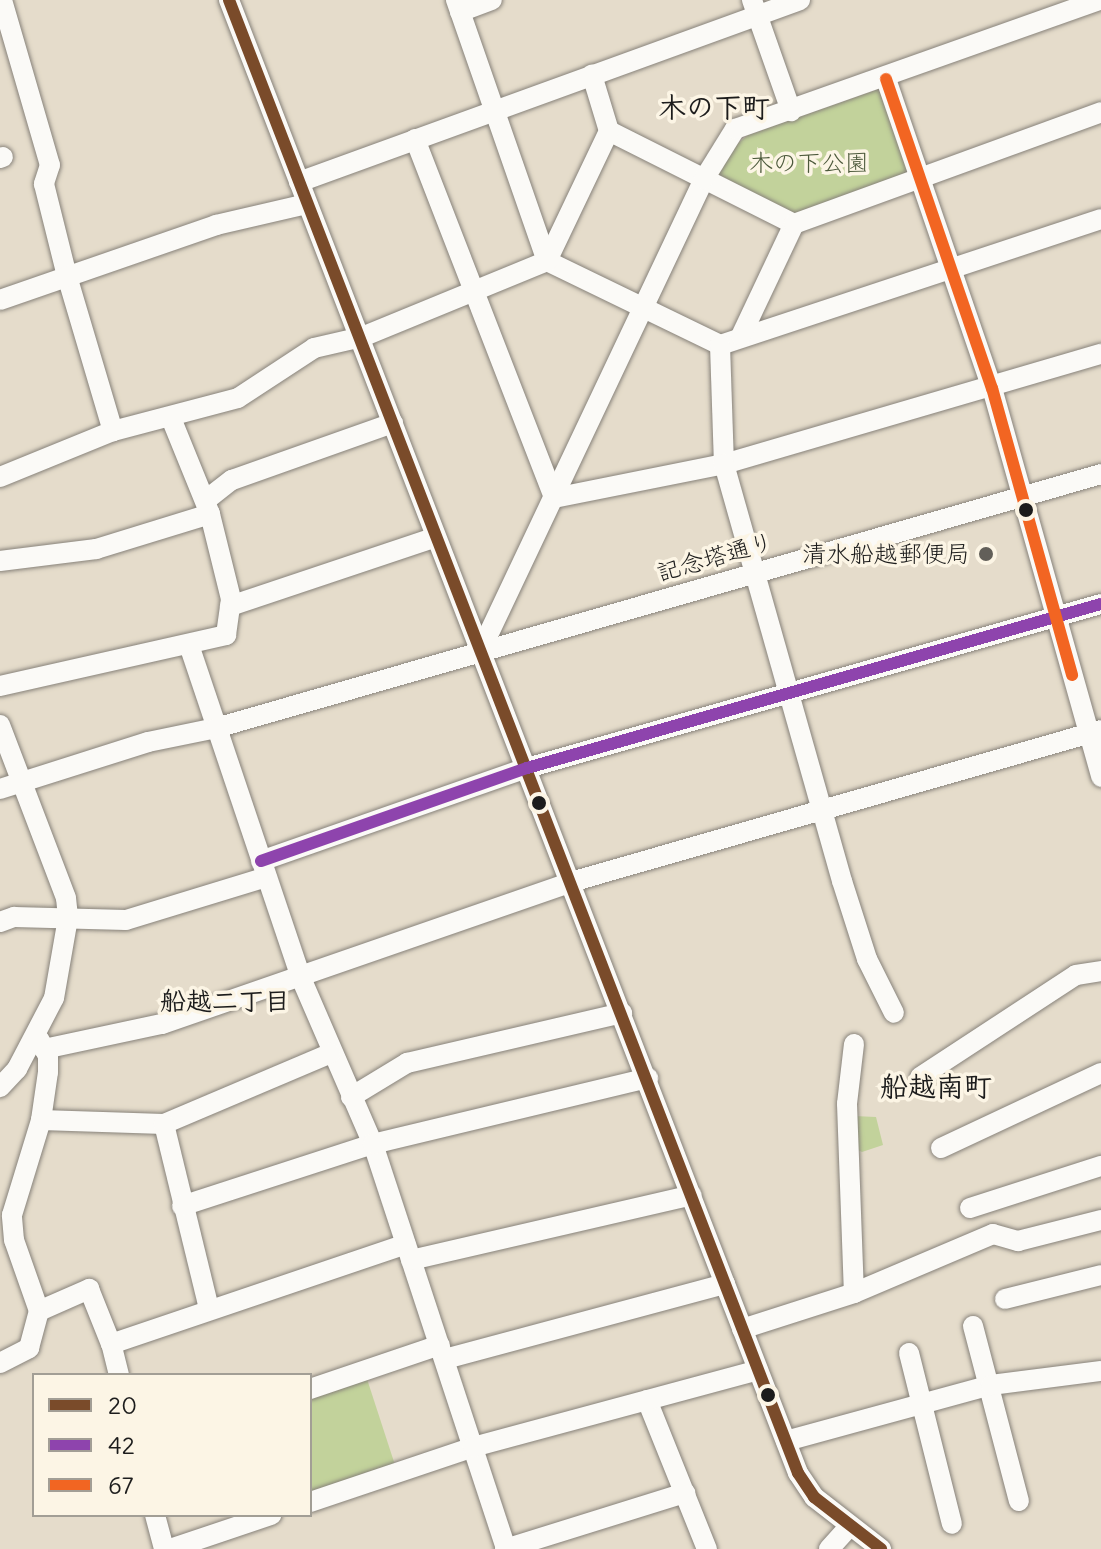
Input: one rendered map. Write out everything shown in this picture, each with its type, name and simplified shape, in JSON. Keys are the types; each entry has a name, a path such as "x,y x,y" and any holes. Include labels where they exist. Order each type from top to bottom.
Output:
{"street":[{"path":"2,0 50,165 44,184 67,276 113,431"},
{"path":"229,0 805,1487 881,1549"},
{"path":"492,0 458,6 547,261 720,345 952,271 1101,219"},
{"path":"299,182 592,75 755,8 800,0"},
{"path":"481,650 704,179 735,129 886,79 1099,0"},
{"path":"755,8 791,111"},
{"path":"0,477 113,431 238,398 314,348 362,337 547,261 609,131 592,75"},
{"path":"886,79 992,388 1056,618 1095,732 1101,777"},
{"path":"741,336 794,224 1101,112"},
{"path":"609,131 794,224"},
{"path":"415,139 554,498"},
{"path":"0,300 216,225 307,204"},
{"path":"720,345 724,464 821,810 867,959 894,1013"},
{"path":"554,498 724,464 1101,354"},
{"path":"0,686 226,635 230,606 208,507 171,418"},
{"path":"0,561 96,549 208,507 232,480 393,423"},
{"name":"記念塔通り","path":"10,786 148,742 216,728 1101,474"},
{"path":"230,606 436,537"},
{"path":"0,922 68,918 126,920 527,768 1101,604"},
{"path":"189,645 301,978 373,1144 506,1549 685,1493"},
{"path":"0,725 10,786 66,898 68,918 54,998 40,1042 0,1087"},
{"path":"40,1042 162,1024 571,882 1095,732"},
{"path":"920,1077 1076,975 1101,971"},
{"path":"351,1097 407,1063 622,1013"},
{"path":"0,1363 29,1348 39,1311 14,1240 12,1215 41,1120 48,1072 40,1042"},
{"path":"854,1044 847,1104 854,1293"},
{"path":"41,1120 164,1124 331,1053"},
{"path":"941,1148 1101,1073"},
{"path":"182,1206 373,1144 648,1078"},
{"path":"164,1124 209,1308"},
{"path":"970,1208 1101,1166"},
{"path":"111,1344 209,1308 409,1252 692,1195"},
{"path":"742,1329 854,1293 993,1234 1018,1241 1101,1220"},
{"path":"1005,1299 1101,1275"},
{"path":"312,1388 443,1352 725,1284"},
{"path":"39,1311 89,1289 111,1344 118,1373"},
{"path":"973,1326 1019,1501"},
{"path":"909,1353 952,1524"},
{"path":"312,1501 473,1447 758,1370"},
{"path":"786,1441 987,1386 1101,1371"},
{"path":"647,1400 707,1549"},
{"path":"156,1517 164,1549"},
{"path":"170,1549 265,1517"},
{"path":"829,1549 850,1526"}],"green space":[{"name":"木の下公園","path":"879,89 910,175 793,215 717,176 730,150 748,135"},
{"path":"854,1116 876,1117 883,1145 862,1152 856,1149"},
{"path":"367,1379 395,1465 312,1491 312,1396"}],"transit line":[{"name":"20","path":"229,0 798,1473 814,1497 881,1549"},
{"name":"67","path":"886,79 992,388 1072,675"},
{"name":"42","path":"261,861 527,768 1101,604"}],"place":[{"name":"清水船越郵便局","path":"986,554"}],"district":[{"name":"木の下町","path":"714,107"},
{"name":"船越二丁目","path":"225,1001"},
{"name":"船越南町","path":"936,1086"}]}
